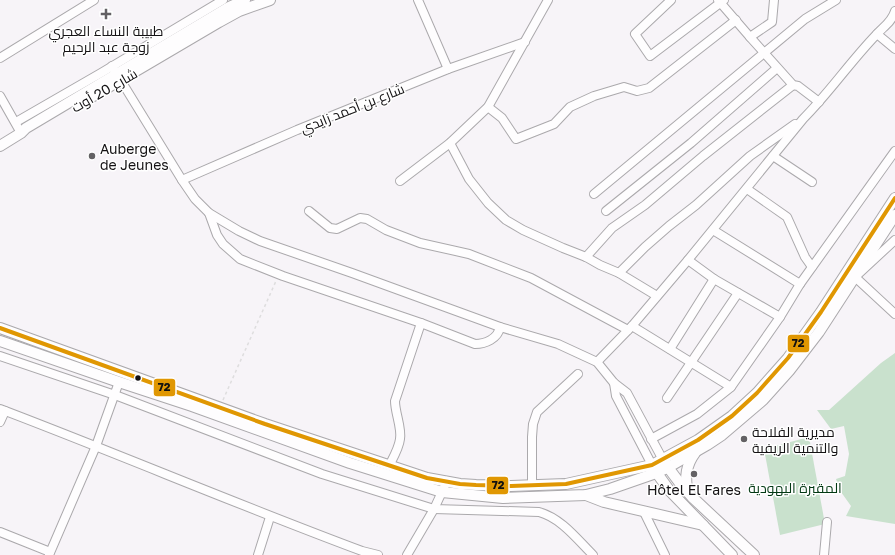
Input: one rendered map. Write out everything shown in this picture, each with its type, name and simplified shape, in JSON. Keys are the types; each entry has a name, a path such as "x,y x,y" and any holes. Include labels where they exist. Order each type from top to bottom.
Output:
{"main road":[{"name":"شارع 20 أوت","path":"0,146 21,133 26,128 117,73 229,7 245,0"},
{"name":"شارع 20 أوت","path":"117,73 240,11 270,0"},
{"path":"665,464 717,428 770,380 821,312 895,198"},
{"path":"0,341 192,406 350,463 442,492 503,498 586,495 610,489 695,452 712,442 738,423 777,386 816,337 895,215"},
{"path":"0,328 220,407 427,478 460,484 476,485 566,484 654,469"},
{"path":"688,492 685,475 690,459 695,452"},
{"path":"665,464 688,492 748,553"},
{"path":"654,469 669,490 732,555"},
{"path":"586,495 604,502 703,525"}],"street":[{"path":"0,58 94,0"},
{"path":"16,122 117,73 223,0"},
{"path":"418,0 448,69"},
{"path":"400,181 450,143 488,107 548,0"},
{"path":"671,0 635,34 650,56 721,1 750,38 793,85 798,86 820,102"},
{"path":"750,38 772,22 774,0"},
{"path":"594,194 805,19 836,0"},
{"path":"597,362 630,328 688,260 803,119 820,102 876,34 889,23 895,11"},
{"path":"488,107 502,118 516,139 554,124 570,107 594,96 624,88 636,91 649,88 736,20"},
{"path":"876,34 895,49"},
{"name":"شارع بن أحمد زايدي","path":"182,180 448,69 525,42"},
{"path":"606,211 691,142 777,68"},
{"path":"117,73 182,180 209,214 260,241 500,327 558,344 597,362 614,383 627,393 665,464"},
{"path":"586,257 612,228 644,205 793,85"},
{"path":"0,96 21,133"},
{"path":"618,273 654,239 696,206 750,156 803,119"},
{"path":"450,143 469,179 488,203 506,220 618,273 657,296"},
{"path":"651,439 697,414 731,386 780,317 800,284 895,151"},
{"path":"773,156 812,182"},
{"path":"747,189 787,218 805,257 812,267"},
{"path":"309,211 330,228 337,229 360,218 367,219 386,230 420,243 469,254 531,278 670,349 731,386"},
{"path":"209,214 220,239 240,259 421,323 474,344 491,339 497,335 500,327"},
{"path":"713,230 800,284"},
{"path":"895,240 855,278 895,314"},
{"path":"688,260 714,279 780,317"},
{"path":"670,349 714,279"},
{"path":"667,398 738,293"},
{"path":"389,466 400,439 400,432 395,411 395,401 421,323"},
{"path":"0,356 115,395 322,474 434,508 539,512 547,514 552,516 593,555"},
{"path":"532,485 532,437 533,424 537,412 578,374"},
{"path":"0,532 49,554 96,446 119,382"},
{"path":"614,383 616,396 654,469"},
{"path":"0,422 2,410 96,446 270,517 362,551 378,555"},
{"path":"407,555 434,508 446,481"},
{"path":"644,512 665,555"},
{"path":"258,555 270,517"},
{"path":"824,555 827,522"}],"path":[{"path":"220,407 279,274"}],"green space":[{"path":"895,353 895,524 846,516 851,506 841,492 836,479 845,476 849,454 844,426 831,429 817,410 829,410 881,363"},
{"name":"المقبرة اليهودية","path":"809,437 825,524 780,535 764,449"}],"transit line":[{"name":"72","path":"0,328 265,424 427,478 460,484 476,485 511,486 566,484 652,465 698,440 732,416 757,393 788,358 821,312 895,198"}],"place":[{"name":"طبيبة النساء العجري زوجة عبد الرحيم","path":"106,14"},
{"name":"Auberge de Jeunes","path":"92,156"},
{"name":"مديرية الفلاحة والتنمية الريفية","path":"744,439"},
{"name":"Hôtel El Fares","path":"694,474"}]}
